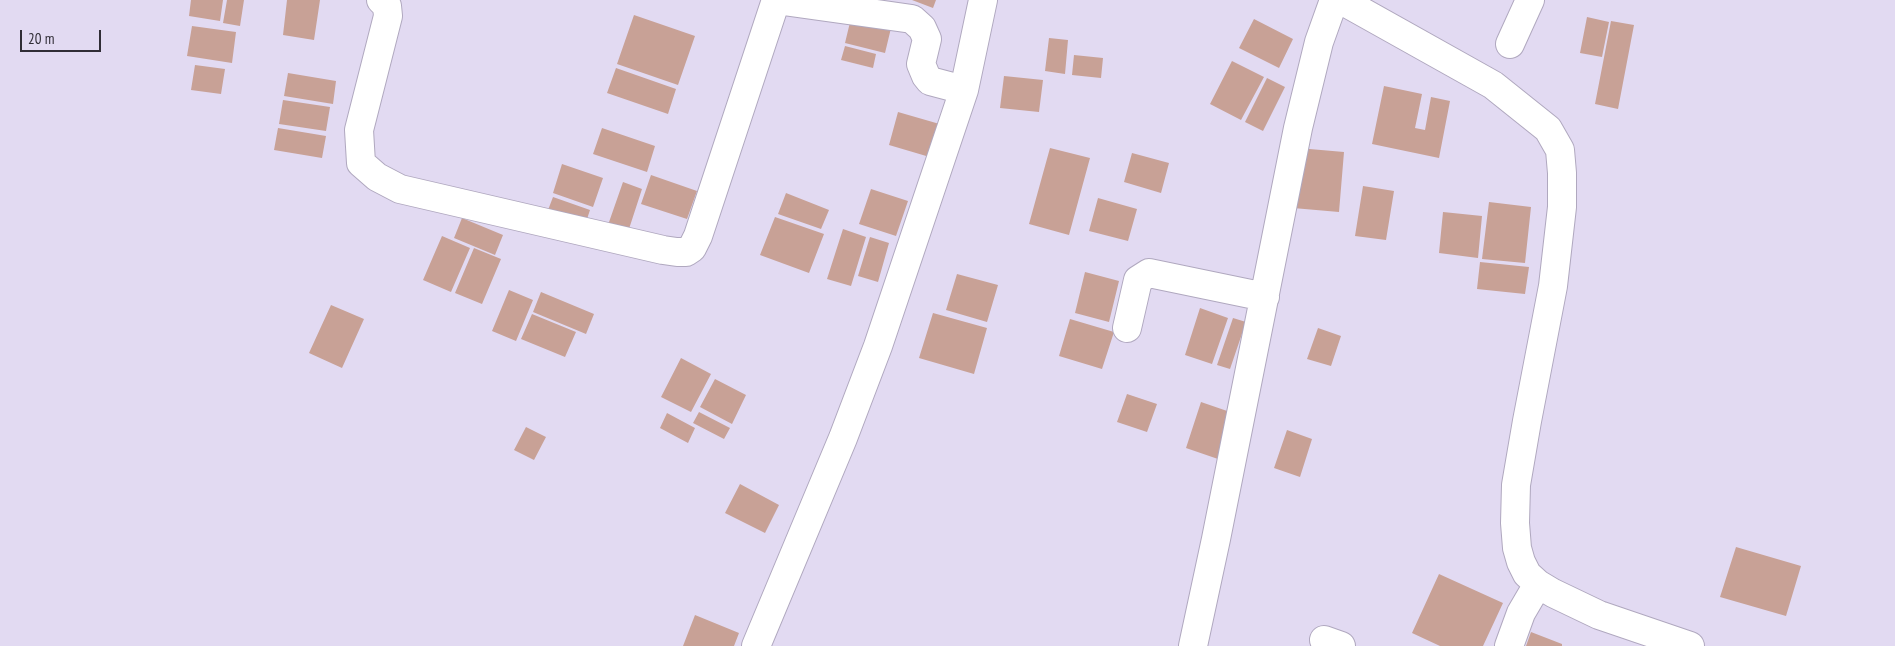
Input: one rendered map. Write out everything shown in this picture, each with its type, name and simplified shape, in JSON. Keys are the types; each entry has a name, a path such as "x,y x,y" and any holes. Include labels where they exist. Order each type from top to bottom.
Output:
{"street":[{"path":"381,0 387,6 388,16 359,130 361,162 377,178 400,189 663,250 686,252 692,248 698,236 776,0 912,19 922,28 927,39 920,64 926,76 930,81 964,90"},
{"path":"756,646 843,438 871,365 964,90 983,0"},
{"path":"1193,646 1298,128 1319,42 1334,0"},
{"path":"1510,44 1530,0"},
{"path":"1357,4 1493,85 1548,129 1560,150 1562,207 1553,286 1527,420 1516,495 1514,523 1517,548 1527,574 1538,584 1599,615 1690,646"},
{"path":"1127,328 1138,280 1149,273 1264,297"},
{"path":"1509,646 1521,613 1538,584"}],"building":[{"path":"191,0 223,0 220,21 189,16"},
{"path":"227,0 244,0 240,26 223,23"},
{"path":"287,0 320,0 314,40 283,35"},
{"path":"912,0 936,0 933,8"},
{"path":"852,14 892,24 885,53 845,43"},
{"path":"634,15 695,36 678,85 617,64"},
{"path":"1587,17 1609,22 1602,57 1580,53"},
{"path":"1254,19 1293,39 1279,68 1239,48"},
{"path":"1611,21 1634,25 1618,109 1595,104"},
{"path":"192,26 236,32 232,63 187,56"},
{"path":"1049,38 1068,40 1065,74 1045,71"},
{"path":"845,46 876,54 873,68 841,60"},
{"path":"1074,55 1103,58 1101,78 1072,75"},
{"path":"1232,61 1264,77 1241,120 1210,104"},
{"path":"195,65 225,69 221,94 191,90"},
{"path":"616,68 676,89 668,114 607,93"},
{"path":"288,73 336,81 333,104 284,96"},
{"path":"1004,76 1043,80 1039,112 1000,108"},
{"path":"1267,78 1285,87 1263,131 1245,122"},
{"path":"1384,86 1422,94 1415,128 1425,130 1431,97 1450,101 1439,158 1372,144"},
{"path":"283,100 330,107 326,131 279,124"},
{"path":"898,112 943,125 933,158 889,145"},
{"path":"278,128 326,136 322,158 274,150"},
{"path":"602,128 655,146 647,172 593,154"},
{"path":"1050,148 1090,158 1069,235 1029,224"},
{"path":"1298,148 1344,152 1339,212 1293,208"},
{"path":"1132,153 1169,163 1161,193 1124,182"},
{"path":"562,164 603,178 593,207 553,193"},
{"path":"651,175 697,191 687,219 641,204"},
{"path":"623,182 642,189 628,232 608,225"},
{"path":"1363,186 1394,191 1386,240 1355,236"},
{"path":"871,189 908,201 896,236 859,224"},
{"path":"786,193 829,210 821,229 778,214"},
{"path":"553,197 590,210 583,231 545,218"},
{"path":"1098,198 1137,209 1128,241 1089,231"},
{"path":"1489,202 1531,207 1525,263 1482,259"},
{"path":"1443,212 1482,216 1478,258 1439,253"},
{"path":"775,217 824,234 809,273 760,255"},
{"path":"462,218 503,235 495,255 454,238"},
{"path":"843,229 866,237 851,286 827,279"},
{"path":"442,236 470,248 451,292 423,280"},
{"path":"870,237 889,243 878,282 858,276"},
{"path":"474,248 501,259 482,304 455,293"},
{"path":"1480,262 1529,267 1525,294 1477,289"},
{"path":"1085,272 1119,281 1109,322 1075,313"},
{"path":"957,274 998,285 987,322 946,310"},
{"path":"509,290 533,300 516,341 492,331"},
{"path":"541,292 594,314 586,334 533,312"},
{"path":"331,305 364,319 342,368 309,353"},
{"path":"1200,308 1228,318 1212,364 1185,355"},
{"path":"933,313 987,328 974,374 919,358"},
{"path":"532,314 576,332 565,357 521,339"},
{"path":"1233,318 1246,322 1230,369 1217,365"},
{"path":"1070,319 1114,332 1102,369 1059,356"},
{"path":"1318,328 1341,336 1331,366 1307,359"},
{"path":"681,358 711,374 691,412 661,397"},
{"path":"715,379 746,395 732,424 700,407"},
{"path":"1127,394 1157,404 1147,432 1117,422"},
{"path":"1201,402 1233,413 1218,459 1186,448"},
{"path":"699,412 730,428 724,439 693,423"},
{"path":"667,413 695,428 688,443 660,428"},
{"path":"526,427 546,437 534,460 514,450"},
{"path":"1287,430 1312,439 1300,477 1274,468"},
{"path":"740,484 779,505 765,533 725,513"},
{"path":"1736,547 1801,566 1786,616 1720,597"},
{"path":"1439,574 1503,603 1483,646 1440,646 1412,633"},
{"path":"695,615 739,633 734,646 683,646"},
{"path":"1531,632 1562,644 1562,646 1526,646"}]}
